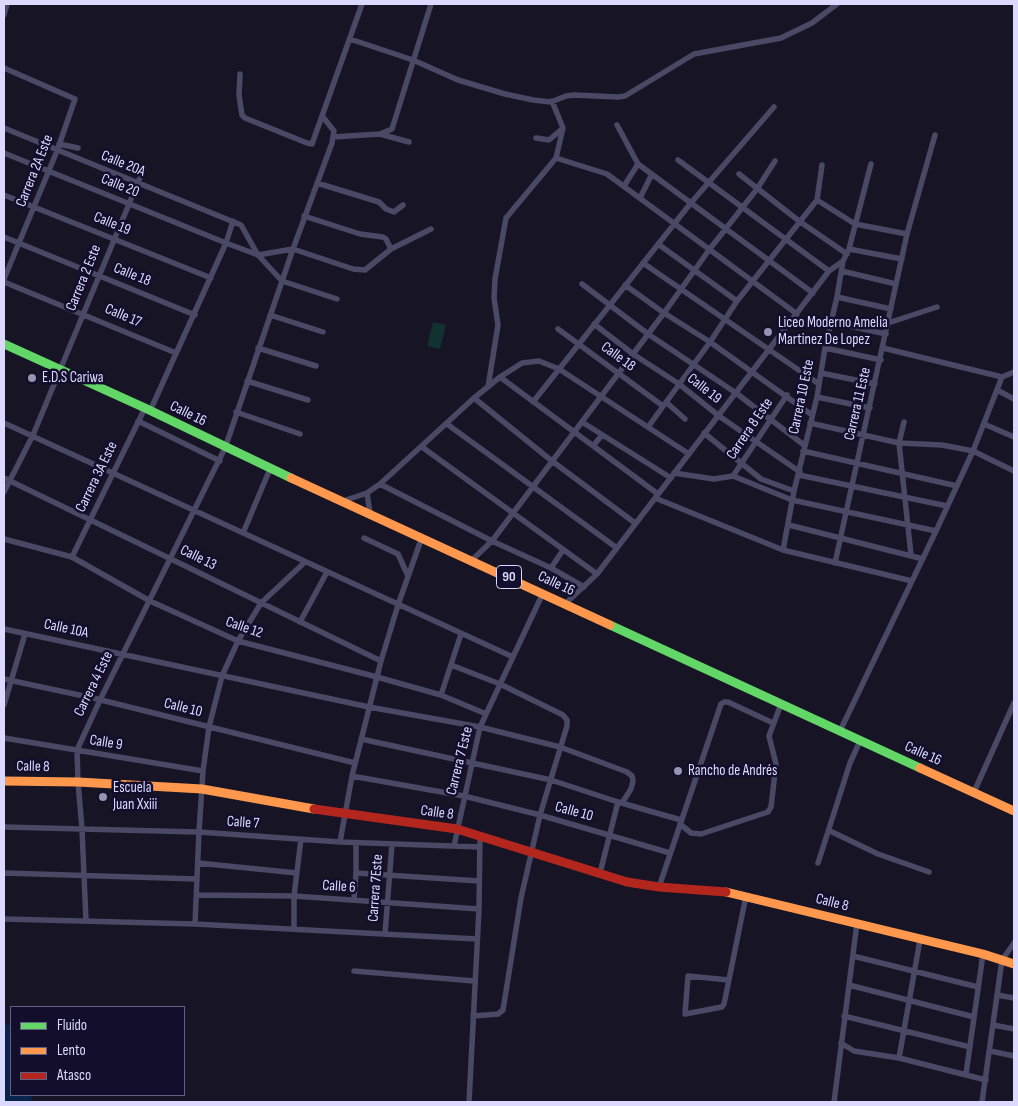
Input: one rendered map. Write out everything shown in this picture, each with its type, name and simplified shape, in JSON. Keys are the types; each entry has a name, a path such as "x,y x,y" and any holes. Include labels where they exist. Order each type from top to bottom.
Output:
{"main road":[{"name":"Calle 16","path":"4,344 270,469 566,603 779,709 840,731 858,745 974,792 1014,811"},
{"name":"Calle 8","path":"4,781 78,782 202,789 345,814 457,829 627,882 659,887 716,890 746,896 983,954 1014,964"}],"street":[{"path":"4,15 7,4"},
{"path":"240,74 239,96 242,115 245,118 312,144 362,4"},
{"path":"380,134 392,129 431,4"},
{"path":"350,39 413,60 458,80 533,100 552,101 574,95 625,96 694,54 781,38 812,23 837,4"},
{"name":"Carrera 2A Este","path":"4,68 75,99 57,151 4,280"},
{"path":"488,387 498,325 494,298 495,279 506,218 556,158 563,128 552,101"},
{"path":"533,402 690,204 774,107"},
{"path":"323,116 334,131 333,136 380,134 409,142"},
{"path":"617,125 638,164 813,293"},
{"name":"Calle 20A","path":"4,128 233,222"},
{"path":"536,138 550,140 563,128"},
{"name":"Carrera 11 Este","path":"836,563 907,234 935,135"},
{"name":"Carrera 4 Este","path":"86,921 77,750 100,700 220,461 292,249 333,136"},
{"path":"59,144 78,148"},
{"name":"Calle 20","path":"4,153 226,243 258,254"},
{"path":"556,158 607,174 797,314"},
{"path":"678,160 829,272"},
{"path":"472,560 492,541 513,514 682,290 709,250 757,189 775,161"},
{"path":"624,186 638,164"},
{"name":"Carrera 10 Este","path":"783,550 794,490 817,397 824,348 837,297 843,261 848,252 871,164"},
{"path":"648,427 710,342 737,301 754,282 817,200 822,165"},
{"name":"Carrera 2 Este","path":"4,492 7,479 33,435 144,168"},
{"path":"640,198 652,174"},
{"path":"739,174 799,221 848,252 902,258"},
{"path":"317,183 378,202 386,209 394,212 403,205"},
{"name":"Calle 19","path":"4,195 211,278"},
{"path":"817,200 855,224 907,234"},
{"path":"304,216 360,234 383,237 391,249"},
{"path":"233,222 243,227 258,254 282,281 337,299"},
{"name":"Carrera 3A Este","path":"72,557 138,422 147,410 195,315 233,222"},
{"path":"258,254 292,249 359,270 365,270 391,249 431,229"},
{"name":"Calle 18","path":"4,237 195,315"},
{"path":"658,244 737,301"},
{"path":"566,603 597,574 829,272 843,261"},
{"path":"643,263 818,384"},
{"path":"842,271 896,284"},
{"name":"Calle 17","path":"4,280 176,352"},
{"path":"582,284 648,334 736,393 804,448 857,463 957,486"},
{"path":"624,285 787,395 812,415"},
{"path":"837,297 891,309"},
{"path":"888,323 937,307"},
{"path":"270,315 324,332"},
{"path":"831,322 886,334"},
{"name":"Calle 19","path":"594,324 799,473 947,506"},
{"name":"Calle 18","path":"558,330 686,419"},
{"path":"258,348 316,366"},
{"path":"824,348 881,360"},
{"path":"883,348 1002,377 1014,372"},
{"path":"341,501 367,493 380,484 474,398 500,377 522,363 539,361 559,369 689,454"},
{"path":"821,373 875,384"},
{"path":"500,377 657,496 783,550 912,582"},
{"path":"840,731 957,486 1002,377"},
{"path":"247,381 308,400"},
{"path":"997,390 1014,399"},
{"name":"Carrera 8 Este","path":"733,476 787,395"},
{"path":"817,397 870,408"},
{"path":"474,398 552,461 635,524"},
{"path":"236,412 300,434"},
{"path":"138,422 220,461"},
{"path":"582,422 672,475 714,479 733,476 792,500 846,510 936,531"},
{"path":"904,422 899,443 911,555"},
{"path":"4,423 513,657"},
{"path":"810,423 899,443 942,445 973,451 1014,471"},
{"path":"447,424 617,548"},
{"path":"984,424 1014,437"},
{"path":"704,433 762,479 794,490"},
{"path":"593,446 602,435"},
{"path":"422,447 597,574"},
{"path":"244,533 270,469"},
{"name":"Calle 13","path":"7,479 381,661"},
{"path":"758,486 762,479"},
{"path":"380,484 492,541 551,568 584,587"},
{"path":"367,493 370,514"},
{"path":"789,525 923,559"},
{"path":"340,842 352,776 381,661 422,537"},
{"path":"364,538 398,554 408,576"},
{"name":"Calle 12","path":"4,539 72,557 150,601 238,641 441,695 486,714"},
{"path":"551,568 562,550"},
{"path":"195,924 203,772 209,727 222,676 238,641 261,602 305,562"},
{"path":"300,622 327,572"},
{"name":"Carrera 7 Este","path":"454,846 480,727 543,593"},
{"name":"Calle 10A","path":"4,629 369,708 480,727 560,747 627,772 632,776 631,788 620,803"},
{"path":"4,705 7,680 25,634"},
{"path":"441,695 462,634"},
{"path":"451,665 500,684 563,715 567,720 567,726 540,816 521,898 503,1010 498,1014 473,1016"},
{"name":"Calle 10","path":"7,680 100,700 356,763"},
{"path":"659,887 721,704 728,702 774,721"},
{"path":"974,792 1014,703"},
{"path":"361,740 551,780 680,822 691,833 701,834 768,812 771,807 776,764 769,739 779,709"},
{"name":"Calle 9","path":"4,738 203,772"},
{"path":"818,863 858,745"},
{"name":"Calle 10","path":"352,776 464,796 609,834 670,853"},
{"path":"600,873 609,834 620,803"},
{"name":"Calle 7","path":"4,827 199,832 356,843 480,847"},
{"path":"830,831 878,854 928,872"},
{"path":"469,1102 479,909 480,835"},
{"path":"294,928 294,896 300,839"},
{"path":"354,900 356,843"},
{"name":"Carrera 7Este","path":"385,934 392,844"},
{"path":"198,863 297,873"},
{"path":"4,873 198,879"},
{"path":"356,873 479,881"},
{"name":"Calle 6","path":"197,895 294,896 479,909"},
{"path":"728,980 688,976 684,1014 721,1008 728,980 746,896"},
{"path":"4,919 294,928 477,939"},
{"path":"834,1102 857,924"},
{"path":"900,1058 908,999 920,940"},
{"path":"982,1102 1002,960 1014,943"},
{"path":"966,1074 983,954"},
{"path":"853,956 978,987"},
{"path":"354,971 474,981"},
{"path":"849,985 974,1017"},
{"path":"997,995 1014,998"},
{"path":"844,1016 970,1047"},
{"path":"993,1025 1014,1029"},
{"path":"841,1043 858,1052 900,1058 986,1080"},
{"path":"990,1051 1014,1056"}],"green space":[{"path":"433,322 446,325 440,349 427,346"}],"water":[{"path":"4,1024 10,1025 10,1096 32,1096 31,1102 4,1102"}],"traffic: fast":[{"path":"4,344 145,408 291,478"},
{"path":"610,625 920,768"}],"traffic: slow":[{"path":"291,478 610,625"},
{"path":"920,768 1014,811"},
{"path":"4,781 78,782 202,789 314,809"},
{"path":"726,892 983,954 1014,964"}],"traffic: jam":[{"path":"314,809 457,829 627,882 659,887 726,892"}],"place":[{"name":"Liceo Moderno Amelia Martinez De Lopez","path":"768,332"},
{"name":"E.D.S Cariwa","path":"32,378"},
{"name":"Rancho de Andrés","path":"678,771"},
{"name":"Escuela Juan Xxiii","path":"103,797"}]}
